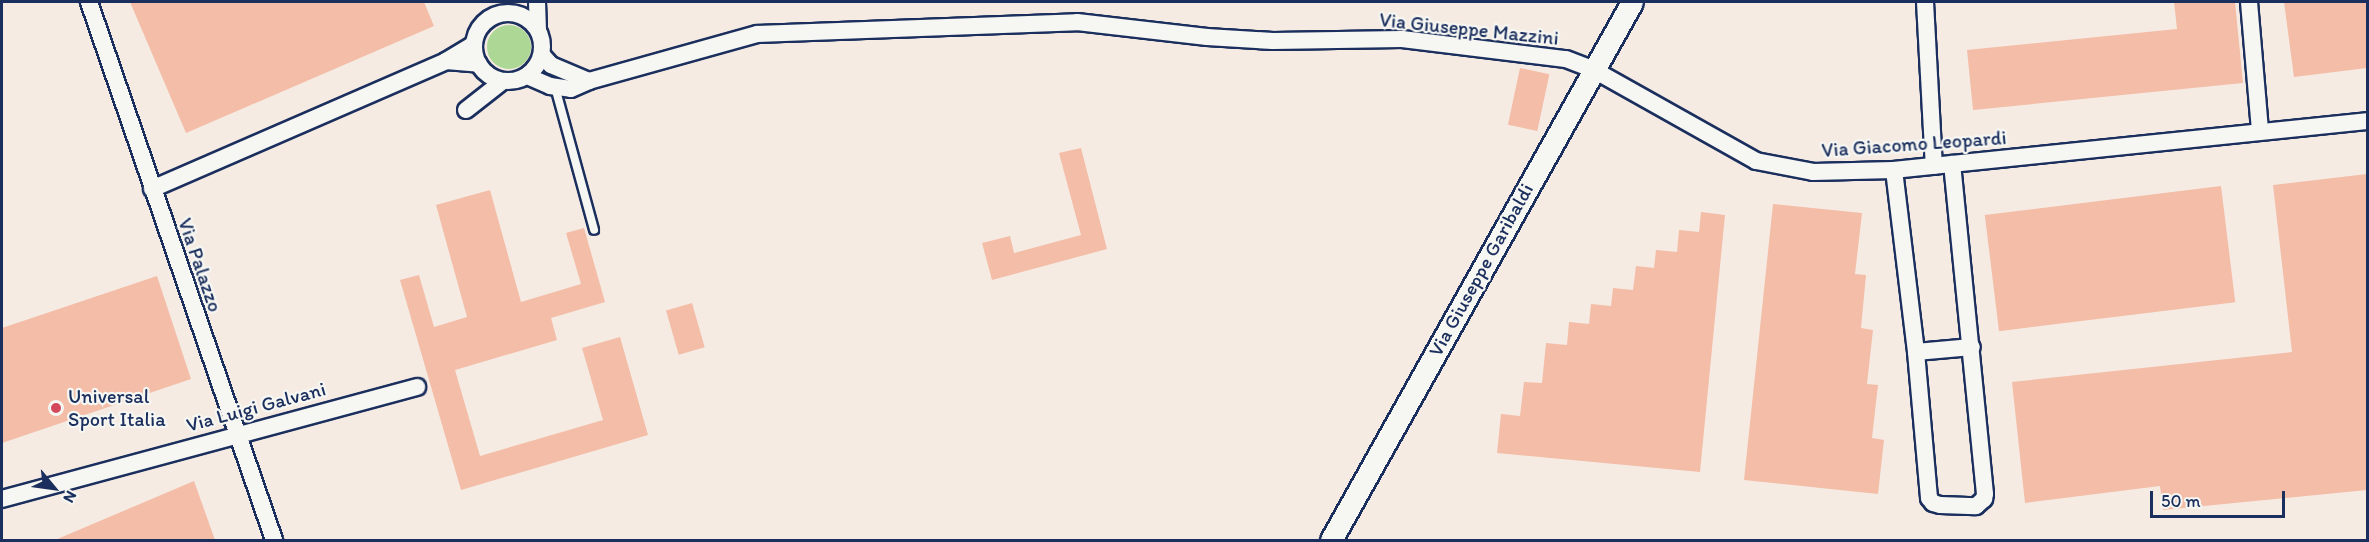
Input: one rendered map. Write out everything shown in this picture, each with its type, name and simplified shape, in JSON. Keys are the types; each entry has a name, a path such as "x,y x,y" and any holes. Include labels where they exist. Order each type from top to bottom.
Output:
{"street":[{"name":"Via Palazzo","path":"89,2 274,540"},
{"path":"537,2 542,55 536,67 527,76 503,81 466,110 481,67 474,44 479,29 490,18 510,7 538,29"},
{"name":"Via Giuseppe Garibaldi","path":"1331,540 1632,2"},
{"path":"1925,2 1934,166"},
{"path":"2249,2 2260,131"},
{"name":"Via Giuseppe Mazzini","path":"527,76 555,87 570,89 589,81 757,34 1077,22 1262,40 1402,39 1566,59 1594,70"},
{"path":"152,189 446,61 474,44"},
{"path":"542,55 551,65 589,81"},
{"path":"446,61 481,67 503,81"},
{"name":"Via Giacomo Leopardi","path":"1594,70 1756,161 1813,172 1894,170 2260,131 2367,122"},
{"path":"1894,170 1916,352 1929,498 1933,503 1972,507 1980,504 1984,494 1972,347 1952,164"},
{"path":"1916,352 1972,347"},
{"name":"Via Luigi Galvani","path":"2,499 417,387"}],"lane":[{"path":"555,87 594,230"}],"green space":[{"path":"509,25 525,31 531,47 525,63 509,69 493,63 487,47 493,31"}],"building":[{"path":"130,2 424,2 434,26 186,133"},
{"path":"2174,2 2235,2 2243,83 1973,110 1967,50 2177,29"},
{"path":"2284,2 2367,2 2367,68 2294,77"},
{"path":"1520,68 1549,74 1537,131 1508,125"},
{"path":"1081,148 1107,249 992,280 982,243 1010,236 1014,253 1081,235 1059,153"},
{"path":"2367,174 2367,490 2163,510 2160,486 2025,503 2012,382 2292,352 2273,185"},
{"path":"2221,186 2235,302 1999,331 1985,215"},
{"path":"490,190 521,302 581,284 566,233 584,228 605,302 551,318 557,340 455,370 480,456 603,420 582,348 620,337 648,435 461,490 400,280 419,275 434,327 467,317 436,205"},
{"path":"1773,204 1862,213 1855,274 1866,275 1861,328 1873,330 1867,384 1878,385 1872,438 1884,440 1878,494 1744,480"},
{"path":"1701,212 1725,215 1700,472 1497,453 1501,414 1520,416 1524,382 1542,383 1546,343 1567,345 1569,322 1589,324 1591,304 1611,306 1613,288 1633,290 1636,266 1654,268 1656,250 1677,252 1679,230 1699,232"},
{"path":"157,276 191,379 2,443 2,328"},
{"path":"692,303 705,347 679,355 666,310"},
{"path":"194,481 215,540 55,540"}],"place":[{"name":"Universal Sport Italia","path":"56,408"}]}
